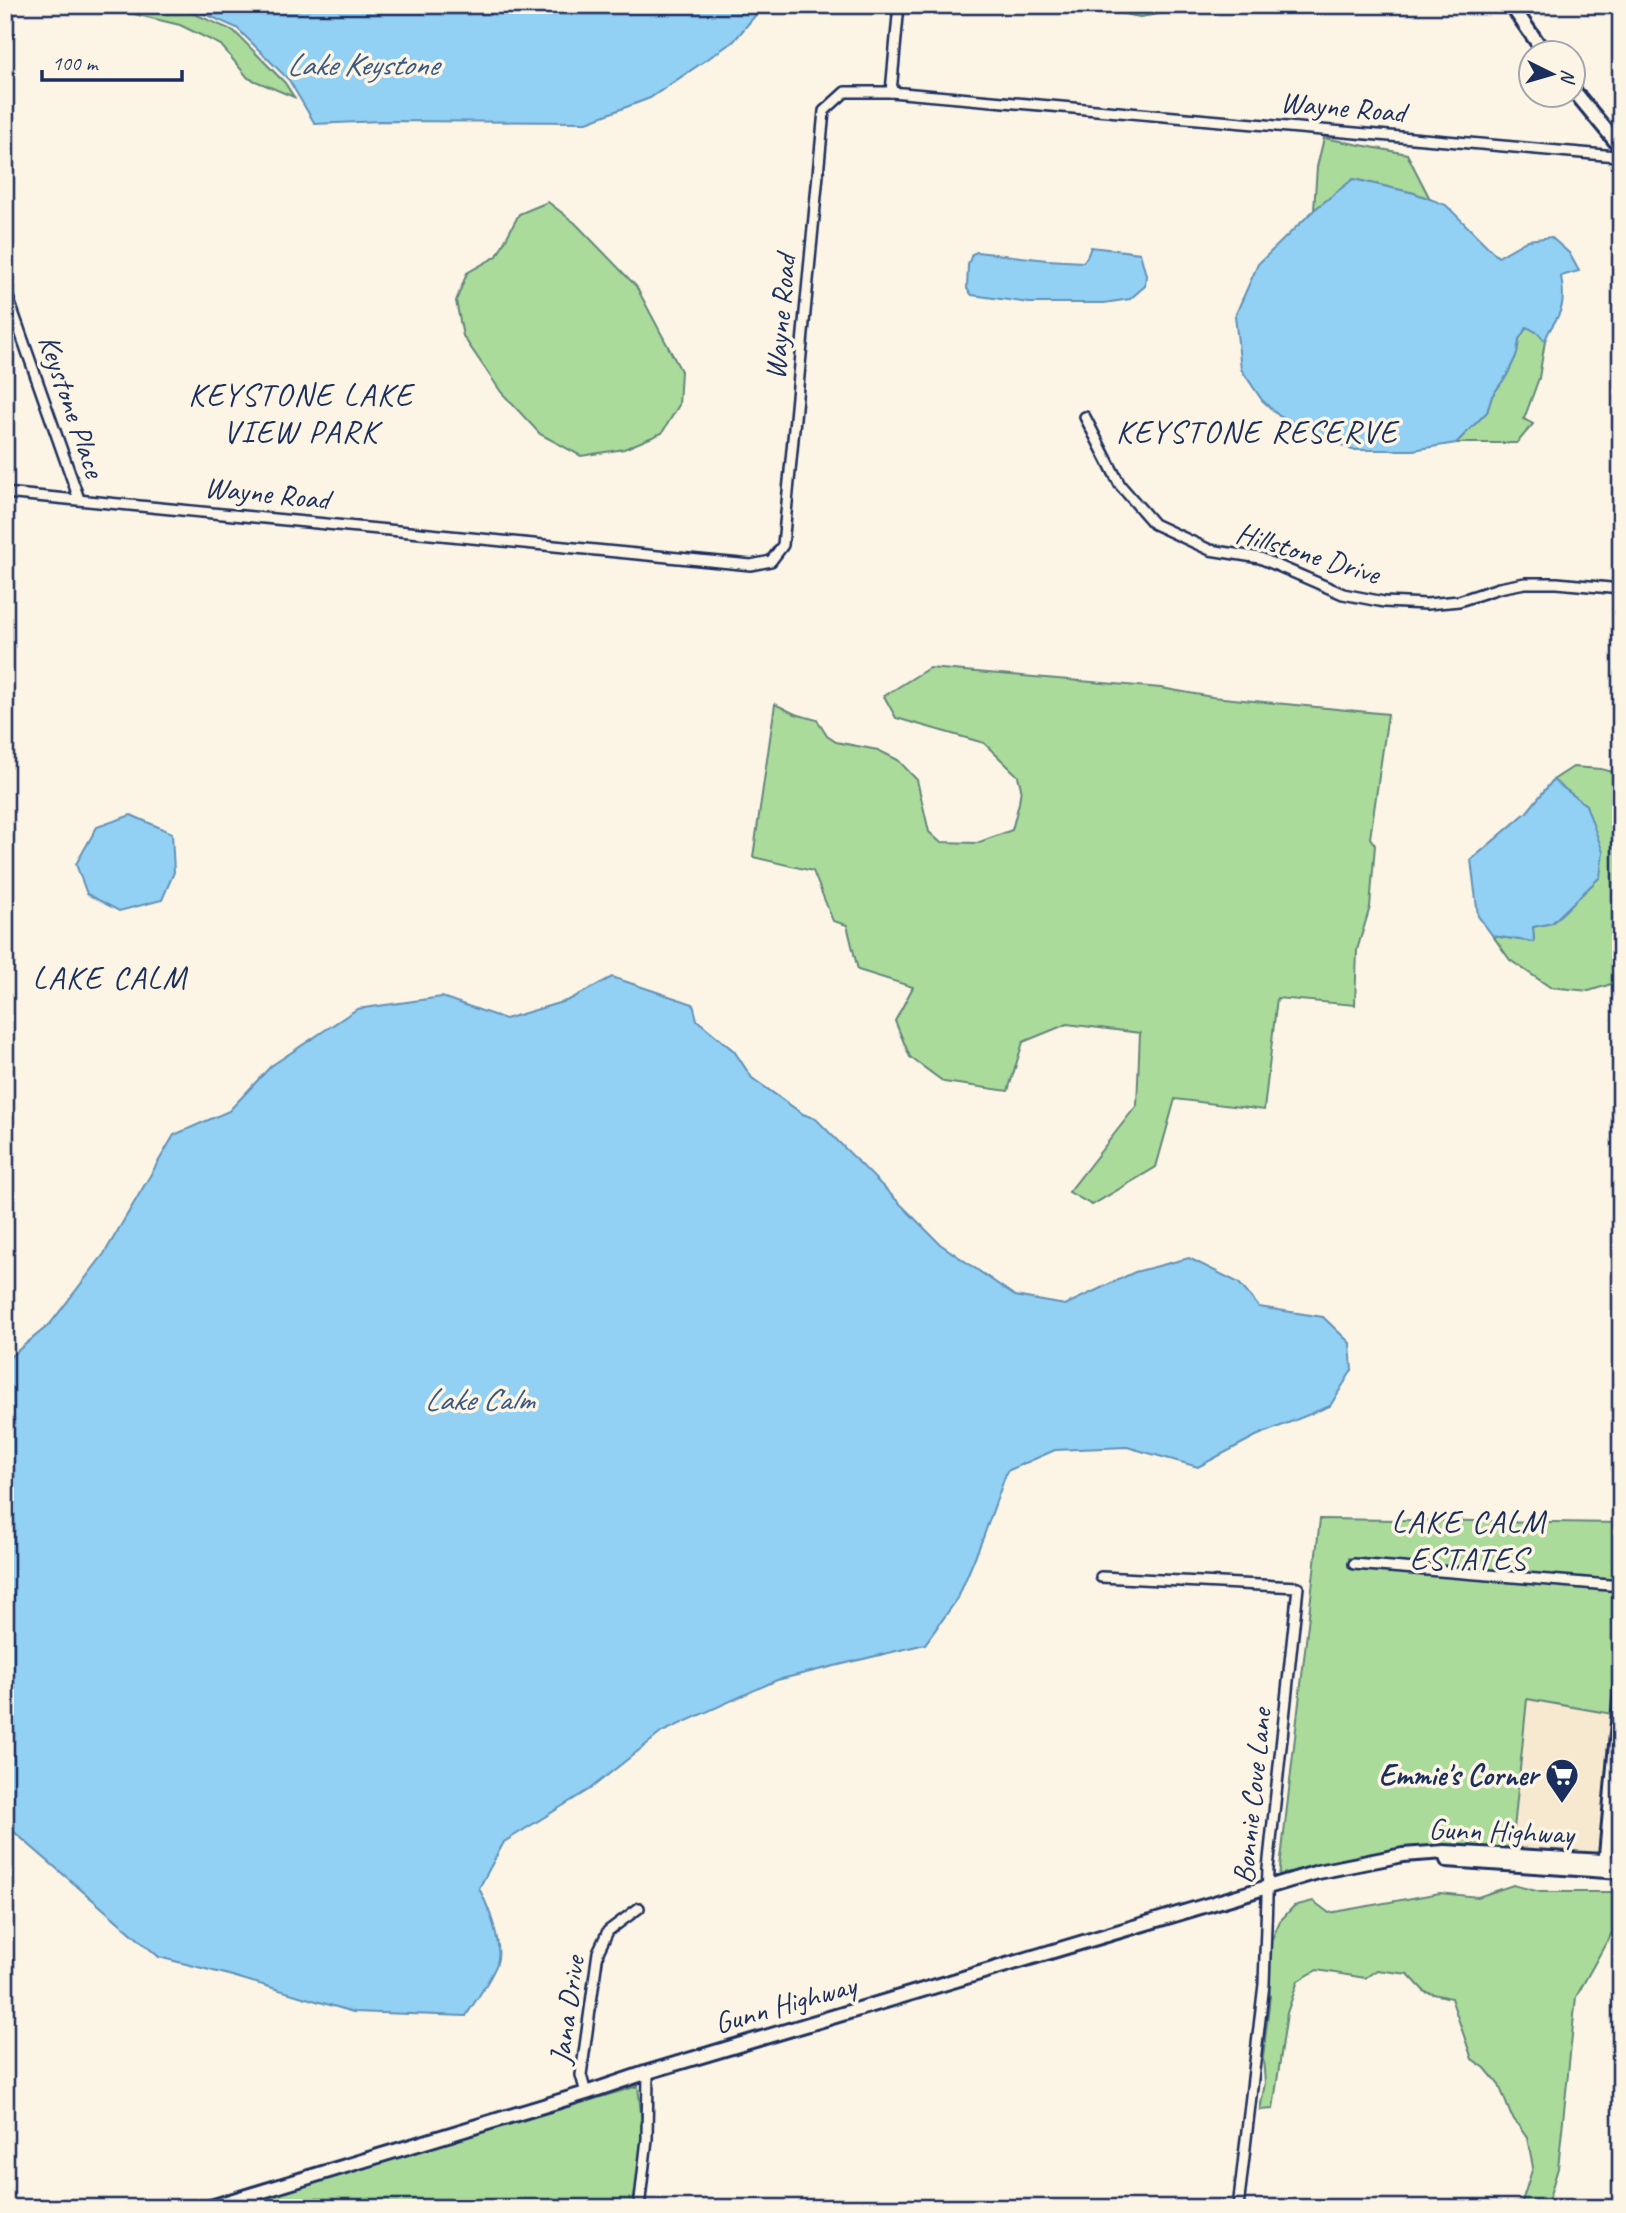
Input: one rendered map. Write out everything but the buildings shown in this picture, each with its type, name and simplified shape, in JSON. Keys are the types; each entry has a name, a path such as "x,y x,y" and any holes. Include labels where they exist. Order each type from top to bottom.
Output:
{"main road":[{"path":"1511,5 1534,38"},
{"path":"1587,108 1621,148"},
{"path":"1605,1866 1621,1688"},
{"name":"Gunn Highway","path":"207,2208 648,2072 932,1989 1267,1886 1340,1867 1380,1860 1605,1866 1621,1863"},
{"name":"Gunn Highway","path":"1605,1866 1621,1872"}],"street":[{"path":"891,92 899,5"},
{"name":"Wayne Road","path":"5,493 738,564 751,565 771,561 783,545 824,111 845,92 891,92 1616,156 1621,154"},
{"name":"Keystone Place","path":"5,289 79,499"},
{"name":"Hillstone Drive","path":"1084,417 1120,485 1154,524 1210,550 1260,558 1343,594 1384,602 1427,604 1459,601 1525,583 1620,588"},
{"path":"1620,588 1621,575"},
{"path":"1354,1563 1621,1586"},
{"name":"Bonnie Cove Lane","path":"1101,1577 1298,1587 1267,1886 1264,1984 1238,2208"},
{"name":"Jana Drive","path":"586,2093 581,2075 598,1952 608,1931 639,1908"},
{"path":"639,2208 647,2139 648,2072"}],"shaded area":[{"path":"1527,1699 1613,1714 1601,1856 1512,1849"},
{"path":"1621,1749 1621,1858 1611,1857"}],"green space":[{"path":"76,5 174,5 234,31 285,83 294,97 248,78 221,45 180,25 134,14"},
{"path":"1100,5 1194,5 1178,11 1140,17 1103,10"},
{"path":"1324,138 1407,154 1430,199 1354,179 1314,210 1317,167"},
{"path":"548,202 575,223 636,286 681,371 679,405 662,433 624,449 581,456 540,434 501,392 463,336 456,301 467,273 497,256 519,214"},
{"path":"1527,326 1545,341 1539,378 1524,419 1533,424 1517,443 1456,443 1487,412 1492,396 1507,375 1517,354 1519,339"},
{"path":"929,668 1161,688 1212,697 1388,714 1370,838 1375,845 1370,907 1357,950 1355,1005 1277,998 1264,1110 1175,1099 1156,1167 1092,1205 1069,1192 1137,1105 1140,1033 1067,1024 1023,1042 1008,1091 944,1082 910,1057 895,1021 913,987 858,970 847,925 833,921 813,871 753,857 775,704 795,714 817,720 827,736 836,742 878,750 898,760 917,780 929,832 940,842 977,843 1012,830 1021,788 1018,776 984,743 896,718 884,696"},
{"path":"1573,767 1621,774 1621,981 1589,991 1550,987 1510,960 1493,936 1534,942 1533,927 1552,923 1600,877 1586,805 1553,780"},
{"path":"1320,1519 1621,1523 1621,1581 1349,1558 1349,1568 1621,1590 1621,1627 1613,1714 1527,1699 1512,1849 1445,1847 1279,1877"},
{"path":"1513,1885 1540,1892 1621,1892 1621,1933 1611,1934 1576,1997 1558,2168 1546,2208 1520,2208 1533,2167 1527,2138 1511,2115 1499,2085 1485,2068 1472,2059 1451,1998 1425,1992 1408,1974 1377,1970 1365,1978 1317,1970 1298,1981 1287,2013 1273,2109 1260,2110 1265,2083 1263,2058 1270,1996 1266,1952 1280,1921 1294,1906 1313,1901 1329,1913 1440,1893 1478,1897"},
{"path":"638,2086 646,2159 641,2208 228,2208"}],"water":[{"name":"Lake Keystone","path":"185,5 764,5 734,41 650,98 587,122 380,121 315,124 289,80 237,28"},
{"path":"1353,179 1414,193 1446,205 1498,257 1528,240 1551,237 1569,253 1579,271 1561,276 1562,306 1545,341 1527,327 1519,339 1517,354 1507,375 1492,396 1487,412 1456,443 1413,450 1352,450 1279,416 1262,400 1241,369 1235,316 1258,264 1314,210"},
{"path":"1091,247 1140,253 1146,275 1145,286 1130,299 1104,303 1029,303 972,295 967,289 968,265 972,254 977,252 1083,262"},
{"path":"1553,780 1586,805 1603,852 1600,877 1552,923 1533,927 1534,942 1493,936 1478,916 1471,860 1527,812"},
{"path":"131,815 172,833 174,872 162,900 119,911 87,894 76,864 97,827"},
{"name":"Lake Calm","path":"612,977 693,1004 697,1020 734,1051 752,1078 803,1114 816,1119 940,1244 1015,1296 1065,1305 1135,1272 1189,1258 1239,1283 1259,1307 1323,1317 1350,1343 1352,1370 1330,1406 1256,1436 1198,1467 1127,1447 1055,1450 1007,1471 958,1598 925,1644 777,1680 662,1732 590,1789 504,1842 479,1888 496,1935 497,1963 466,2016 353,2012 159,1957 5,1824 5,1361 50,1324 104,1254 174,1135 229,1111 271,1066 357,1009 442,997 505,1019 569,1000"}],"place":[{"name":"Emmie's Corner","path":"1562,1805"}],"district":[{"name":"KEYSTONE LAKE VIEW PARK","path":"301,412"},
{"name":"KEYSTONE RESERVE","path":"1257,431"},
{"name":"LAKE CALM","path":"110,977"},
{"name":"LAKE CALM ESTATES","path":"1469,1540"}]}
